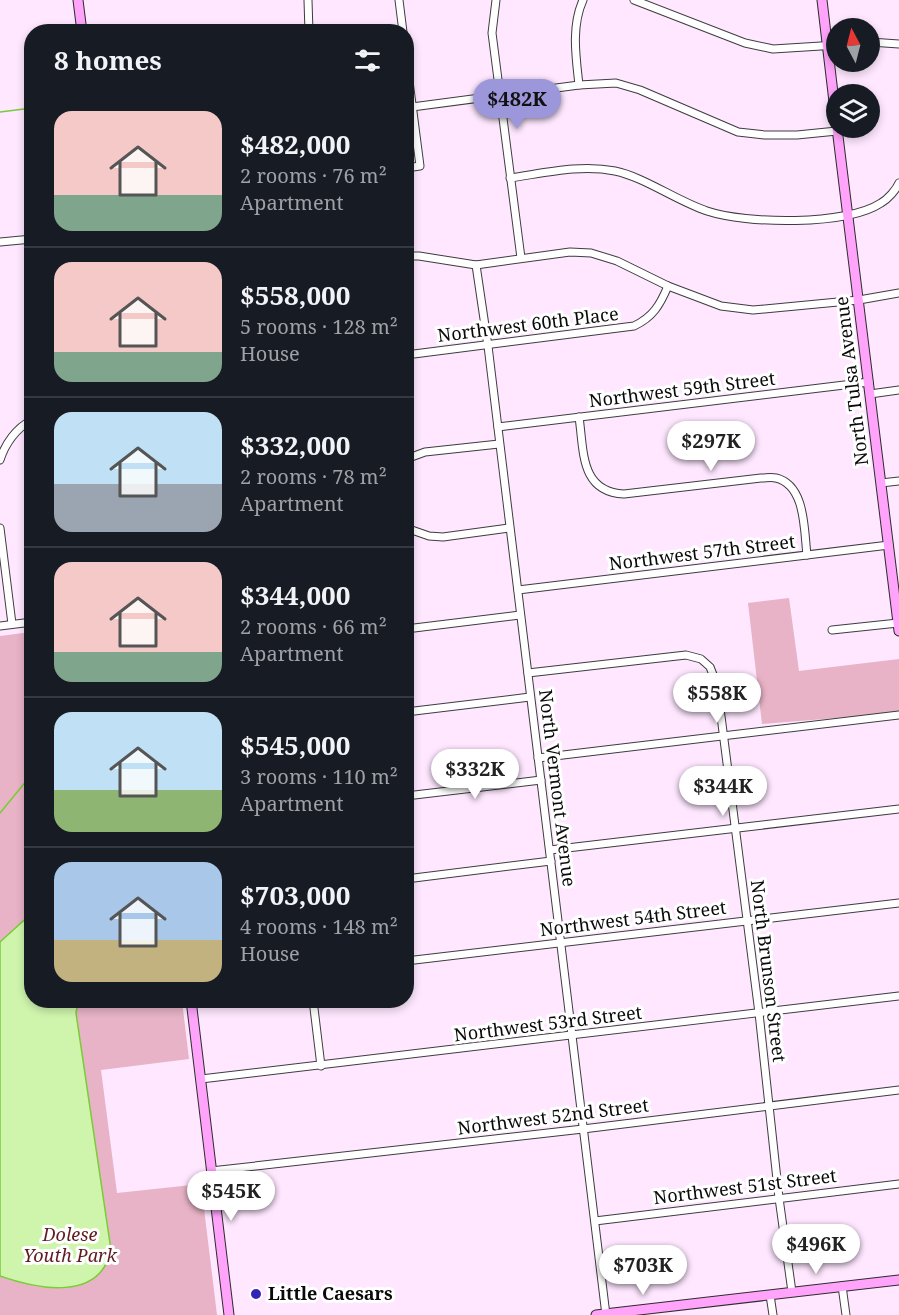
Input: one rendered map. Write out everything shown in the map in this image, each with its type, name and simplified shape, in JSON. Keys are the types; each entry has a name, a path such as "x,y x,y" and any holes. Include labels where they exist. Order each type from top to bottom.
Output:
{"main road":[{"path":"78,0 81,24"},
{"name":"North Tulsa Avenue","path":"822,0 826,18"},
{"name":"North Tulsa Avenue","path":"838,138 889,545 895,560 899,626"},
{"path":"192,1008 229,1315"},
{"path":"603,1315 683,1310 770,1294 899,1280"}],"street":[{"path":"399,0 402,24"},
{"path":"496,0 492,33 521,258"},
{"path":"579,85 575,28 583,0"},
{"path":"634,0 745,43 773,49 826,45"},
{"path":"308,1 309,24"},
{"path":"880,43 899,44"},
{"path":"414,106 579,85 616,83 640,90 738,132 797,135 826,131"},
{"path":"414,121 420,166 414,167"},
{"path":"510,178 583,167 617,171 705,210 732,218 770,221 848,216 882,203 899,183"},
{"path":"0,242 24,239"},
{"path":"414,256 476,265 570,252 591,253 617,261 668,286 721,306 753,310 859,300 899,293"},
{"name":"North Vermont Avenue","path":"476,265 488,346 595,1221 603,1315"},
{"name":"Northwest 60th Place","path":"414,354 634,326 644,322 654,313 668,286"},
{"name":"Northwest 59th Street","path":"498,427 869,382"},
{"path":"870,394 899,390"},
{"path":"579,417 587,469 592,481 612,494 761,478 776,478 786,483 795,492 800,504 807,555"},
{"path":"0,460 11,438 24,425"},
{"path":"414,456 424,452 499,444"},
{"path":"881,483 899,481"},
{"path":"0,528 12,624"},
{"path":"414,531 429,536 443,537 509,528"},
{"name":"Northwest 57th Street","path":"518,590 889,545"},
{"path":"414,628 520,615"},
{"path":"0,626 24,623"},
{"path":"832,630 899,626"},
{"name":"North Brunson Street","path":"528,672 686,655 701,659 711,668 717,685 724,735 792,1292"},
{"path":"414,711 530,697"},
{"path":"538,758 899,715"},
{"path":"414,795 541,780"},
{"path":"550,850 899,809"},
{"path":"414,878 551,861"},
{"name":"Northwest 54th Street","path":"414,960 899,903"},
{"name":"Northwest 53rd Street","path":"201,1079 899,996"},
{"path":"314,1008 321,1066"},
{"name":"Northwest 52nd Street","path":"211,1171 899,1090"},
{"name":"Northwest 51st Street","path":"595,1221 899,1184"},
{"path":"842,1286 846,1315"},
{"path":"770,1294 773,1315"}],"green space":[{"path":"789,598 799,671 899,659 899,713 762,724 748,603"},
{"name":"Dolese Youth Park","path":"24,633 24,1008 183,1008 189,1059 101,1070 117,1193 201,1184 217,1315 0,1315 0,636"}],"shaded area":[{"path":"24,920 24,1008 77,1008 111,1250 105,1267 94,1278 81,1285 48,1287 31,1285 0,1276 0,942"}],"waterway":[{"path":"0,112 24,109"},
{"path":"0,813 24,784"}],"place":[{"name":"Little Caesars","path":"256,1294"}]}
